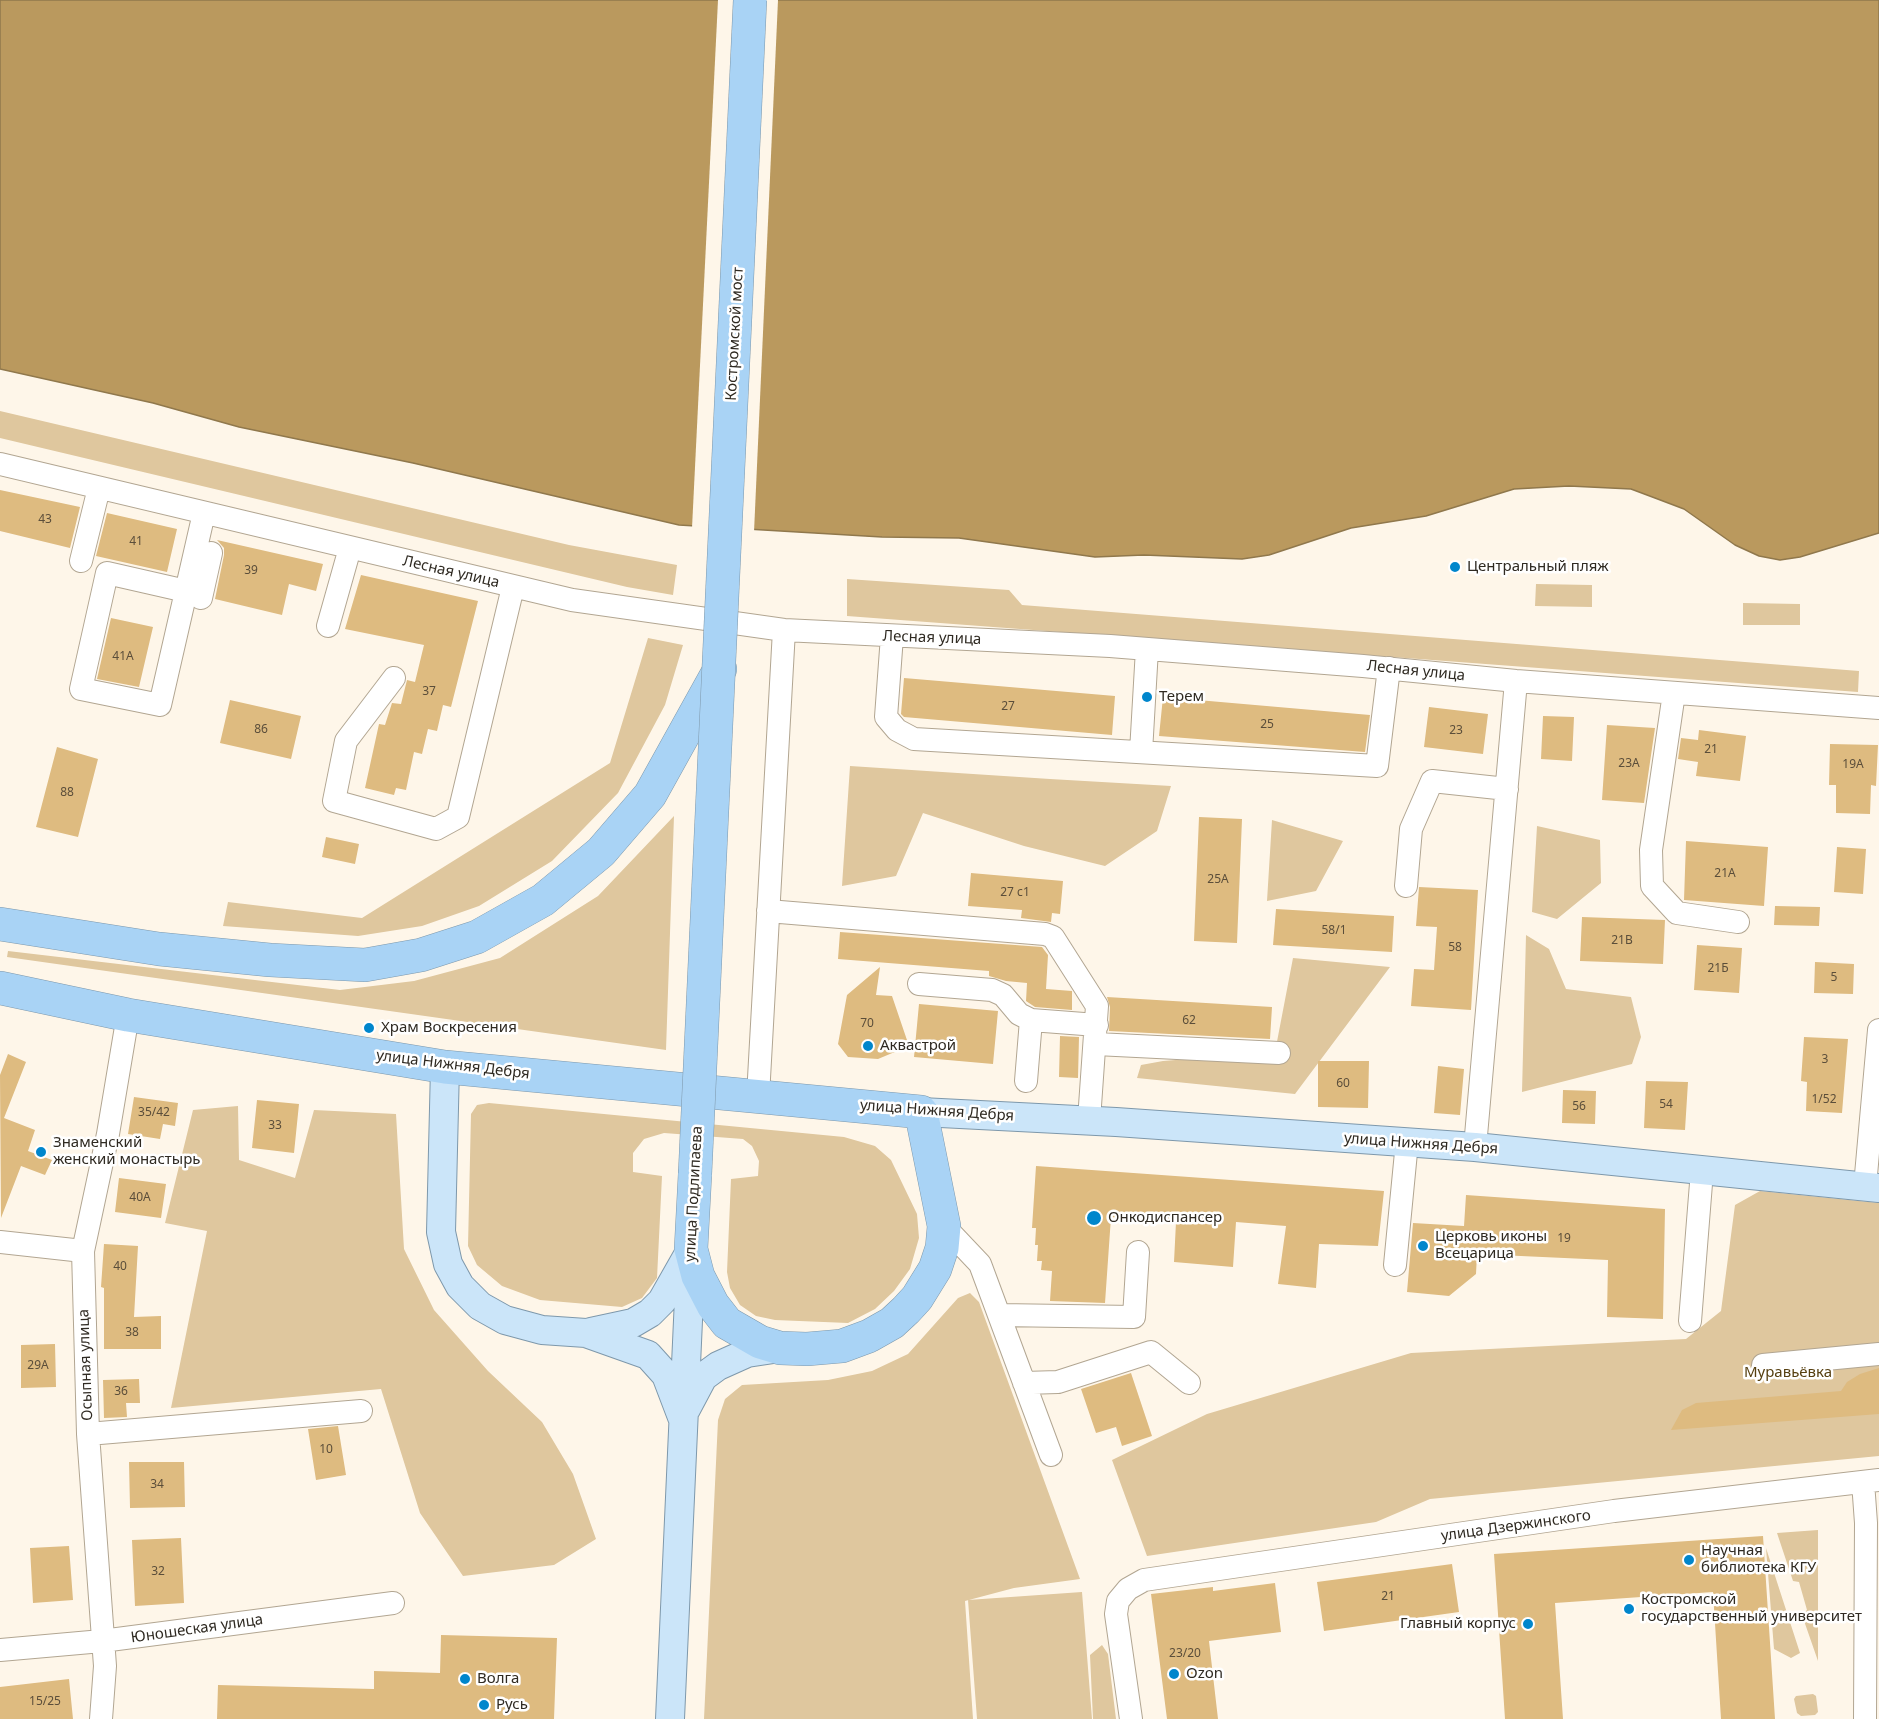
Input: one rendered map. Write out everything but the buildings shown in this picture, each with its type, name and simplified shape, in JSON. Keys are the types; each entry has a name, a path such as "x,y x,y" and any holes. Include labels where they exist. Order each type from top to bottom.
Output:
{"highway":[{"name":"Костромской мост","path":"720,669 750,0"},
{"path":"0,924 159,948 270,960 365,965 421,955 477,937 543,900 601,852 650,795 720,669"},
{"name":"улица Подлипаева","path":"691,1249 720,669"},
{"name":"улица Нижняя Дебря","path":"0,988 128,1015 445,1067 921,1112"},
{"path":"691,1249 698,1276 713,1305 727,1323 760,1342 780,1348 842,1346 869,1336 892,1323 917,1298 935,1269 942,1248 944,1226 921,1112"}],"main road":[{"path":"445,1067 440,1195 441,1232 448,1264 460,1286 480,1306 505,1320 542,1330 585,1333 648,1355 666,1375 682,1417"},
{"name":"улица Нижняя Дебря","path":"921,1112 1089,1120 1475,1147 1872,1187"},
{"path":"585,1333 633,1323 650,1313 672,1284 691,1249"},
{"name":"улица Подлипаева","path":"670,1719 691,1249"},
{"path":"682,1417 703,1377 718,1366 731,1358 780,1348"}],"street":[{"name":"Лесная улица","path":"0,465 572,600 784,630 1147,649 1389,668 1516,681 1879,708"},
{"path":"81,561 99,488"},
{"path":"194,594 107,573 81,689 160,705 194,594 212,515"},
{"path":"328,626 350,548"},
{"path":"393,678 346,741 334,801 436,829 458,817 513,586"},
{"path":"758,1096 784,630"},
{"path":"892,636 886,717 897,730 914,739 1377,766 1389,668"},
{"path":"1141,752 1147,649"},
{"path":"1475,1147 1516,681"},
{"path":"1674,693 1651,850 1652,886 1677,913 1738,922"},
{"path":"1406,886 1411,829 1432,781 1507,789"},
{"path":"768,911 1045,934 1059,943 1095,1000 1097,1034 1089,1120"},
{"path":"919,984 992,990 1003,995 1019,1014 1030,1020 1097,1034 1280,1053"},
{"name":"Осыпная улица","path":"100,1719 105,1666 88,1434 83,1251 108,1134 128,1015"},
{"path":"1026,1081 1030,1020"},
{"path":"1872,1187 1879,1030"},
{"path":"1395,1265 1407,1142"},
{"path":"1690,1321 1702,1171"},
{"path":"944,1226 980,1264 1051,1455"},
{"path":"0,1242 83,1251"},
{"path":"999,1315 1134,1317 1138,1252"},
{"path":"1024,1383 1058,1382 1151,1352 1189,1383"},
{"path":"1763,1365 1879,1354"},
{"path":"88,1434 361,1411"},
{"path":"1865,1719 1866,1523 1871,1481"},
{"name":"улица Дзержинского","path":"1131,1719 1116,1614 1118,1601 1138,1582 1614,1512 1871,1481"},
{"name":"Юношеская улица","path":"0,1650 102,1641 393,1603"}],"green space":[{"path":"0,411 569,545 677,565 673,595 627,587 0,438"},
{"path":"847,579 1009,590 1022,605 1859,671 1858,692 847,616"},
{"path":"1536,584 1592,585 1592,607 1535,606"},
{"path":"1743,603 1800,604 1800,625 1743,625"},
{"path":"648,638 683,645 665,705 618,793 552,861 479,906 422,926 358,936 223,926 228,902 362,918 610,763"},
{"path":"850,766 1171,786 1157,831 1105,866 1024,846 923,813 896,876 842,886"},
{"path":"674,816 666,1050 7,957 8,951 340,990 414,981 500,958 598,896"},
{"path":"1272,820 1343,841 1316,891 1267,901"},
{"path":"1537,826 1600,840 1601,883 1557,919 1532,912"},
{"path":"1526,935 1549,949 1566,989 1631,997 1641,1037 1632,1064 1522,1092"},
{"path":"1293,958 1390,967 1295,1094 1137,1078 1141,1065 1163,1061 1275,1052"},
{"path":"489,1103 844,1137 875,1146 891,1160 917,1214 919,1238 910,1269 894,1291 875,1309 848,1323 775,1320 756,1316 740,1305 730,1288 727,1272 731,1179 758,1176 759,1161 752,1146 743,1139 664,1133 644,1139 633,1153 633,1172 662,1176 657,1278 642,1298 622,1307 540,1300 502,1286 477,1265 468,1246 471,1114 477,1105"},
{"path":"238,1106 239,1160 295,1178 314,1110 396,1114 404,1249 434,1310 488,1371 542,1422 573,1474 596,1539 554,1565 463,1576 420,1513 381,1389 171,1408 207,1231 165,1223 193,1110"},
{"name":"Муравьёвка","path":"1760,1191 1879,1203 1879,1456 1430,1499 1376,1522 1147,1556 1112,1460 1207,1414 1411,1353 1686,1339 1721,1311 1735,1205"},
{"path":"970,1293 979,1302 1080,1579 1014,1588 965,1601 973,1719 704,1719 718,1420 725,1399 742,1385 828,1380 872,1371 908,1354 958,1298"},
{"path":"1818,1530 1818,1661 1802,1615 1807,1610 1799,1582 1793,1581 1777,1533"},
{"path":"1766,1548 1800,1653 1791,1658 1774,1649"},
{"path":"1082,1592 1092,1719 977,1719 968,1600"},
{"path":"1102,1645 1108,1654 1116,1719 1093,1719 1090,1655"},
{"path":"1813,1694 1816,1696 1818,1712 1815,1715 1801,1716 1797,1713 1794,1699 1796,1696"}],"shaded area":[{"path":"0,0 1879,0 1879,533 1800,557 1780,560 1759,556 1735,545 1684,509 1631,489 1569,486 1514,489 1426,516 1351,528 1269,555 1242,559 1144,555 1095,557 959,538 882,537 679,525 413,463 239,427 153,403 0,369"}],"pier":[{"path":"718,0 778,0 754,532 692,528"}],"place":[{"name":"Центральный пляж","path":"1455,567"},
{"name":"Терем","path":"1147,697"},
{"name":"Храм Воскресения","path":"369,1028"},
{"name":"Аквастрой","path":"868,1046"},
{"name":"Знаменский женский монастырь","path":"41,1152"},
{"name":"Онкодиспансер","path":"1094,1218"},
{"name":"Церковь иконы Всецарица","path":"1423,1246"},
{"name":"Научная библиотека КГУ","path":"1689,1560"},
{"name":"Костромской государственный университет","path":"1629,1609"},
{"name":"Главный корпус","path":"1528,1624"},
{"name":"Ozon","path":"1174,1674"},
{"name":"Волга","path":"465,1679"},
{"name":"Русь","path":"484,1705"}]}
